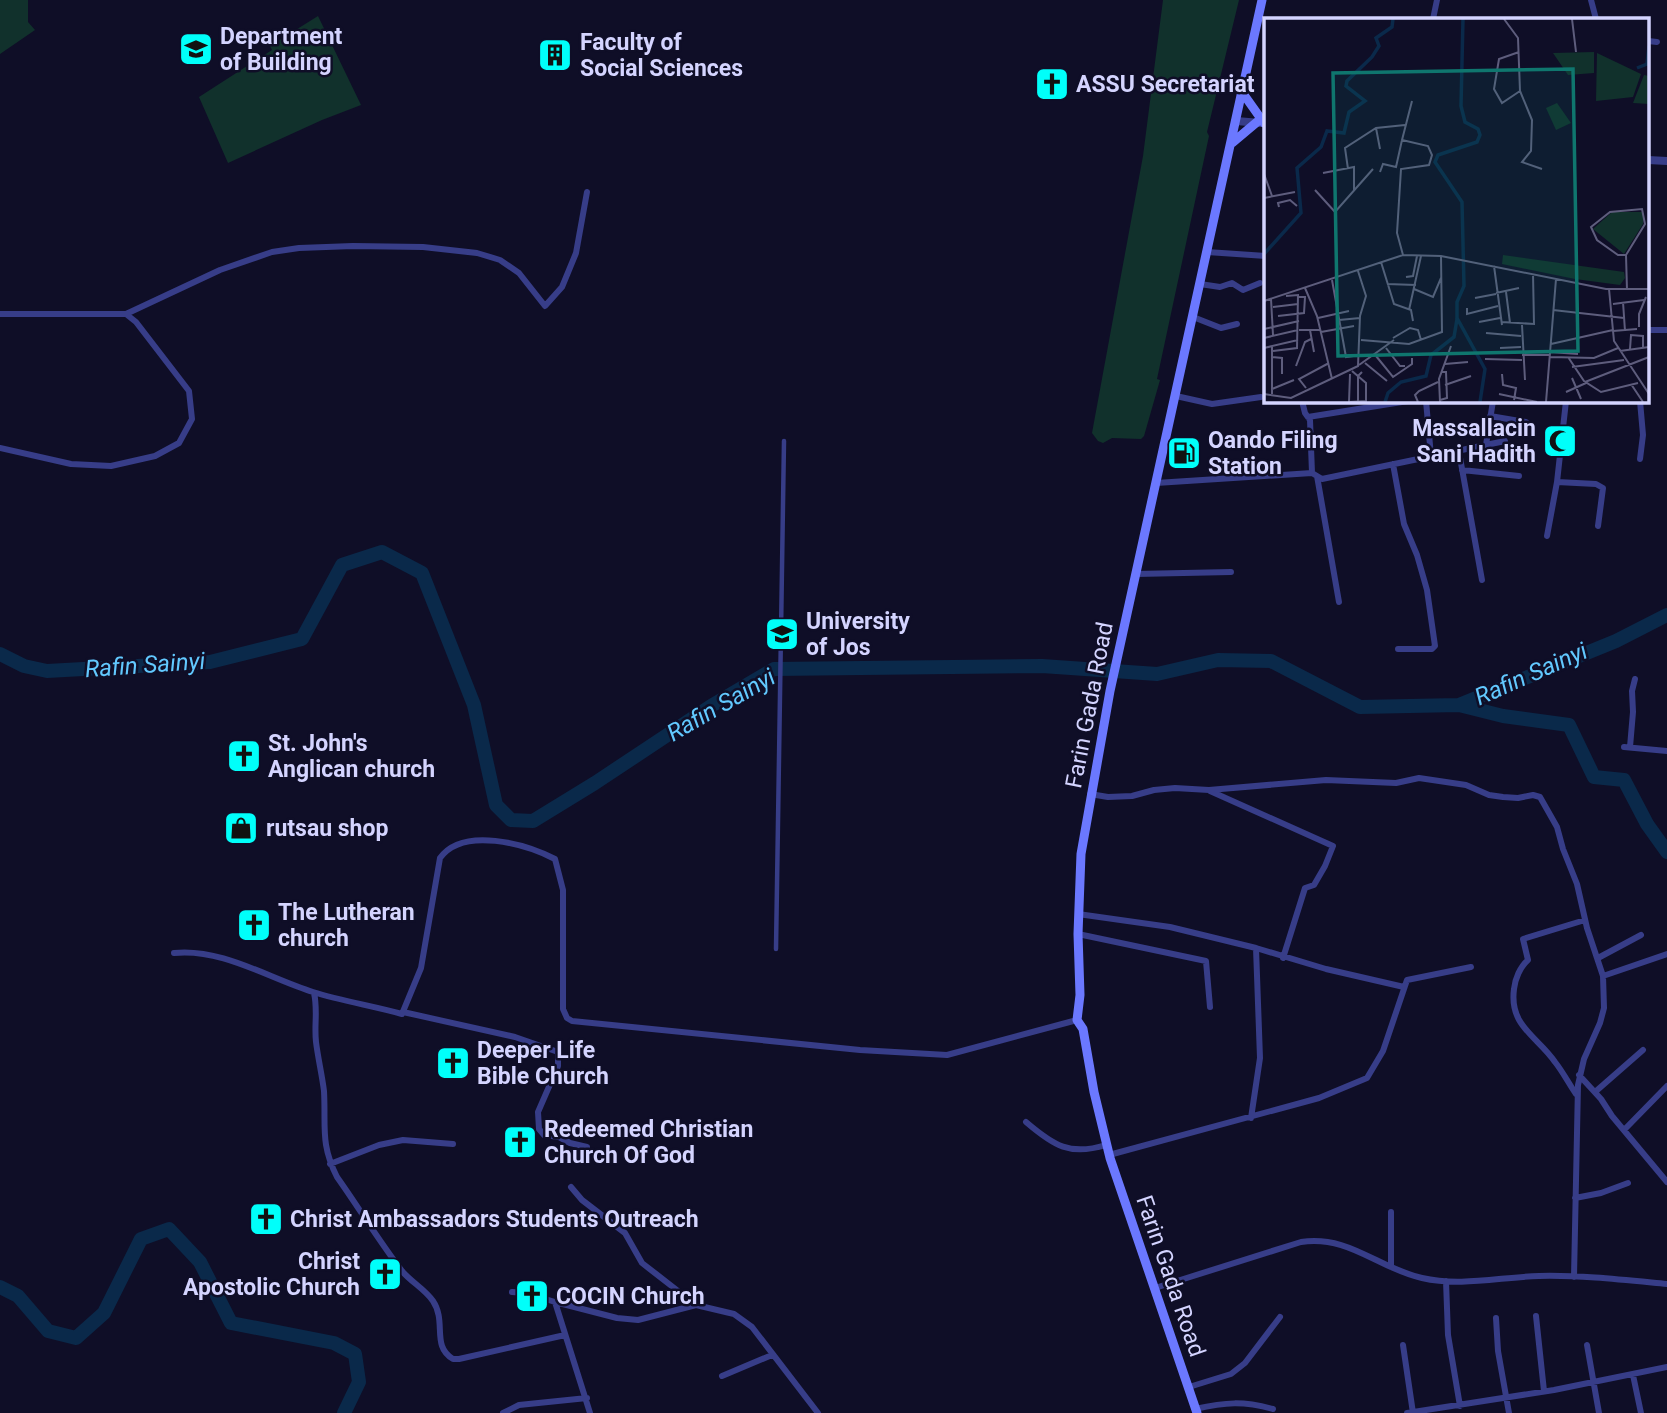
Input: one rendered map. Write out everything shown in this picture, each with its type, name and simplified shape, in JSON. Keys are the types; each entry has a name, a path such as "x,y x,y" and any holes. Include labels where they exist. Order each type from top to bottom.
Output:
{"main road":[{"name":"Farin Gada Road","path":"1196,1411 1108,1150 1094,1092 1083,1029 1077,1020 1080,995 1078,915 1081,854 1110,691 1262,0"},
{"path":"1231,144 1262,123 1242,92"}],"street":[{"path":"1433,18 1437,0"},
{"path":"1591,0 1596,18"},
{"path":"1650,41 1657,42"},
{"path":"1236,121 1262,123"},
{"path":"0,314 126,314 220,270 272,252 353,246 423,247 477,253 500,260 519,273 545,306 562,287 576,253 587,192"},
{"path":"1207,252 1264,256"},
{"path":"1200,284 1220,287 1232,284 1243,290 1260,284"},
{"path":"0,449 71,464 111,466 155,456 179,443 192,419 189,391 136,322 126,314"},
{"path":"1193,317 1221,328 1237,324"},
{"path":"1176,396 1212,404 1261,397"},
{"path":"1302,402 1310,420 1314,475 1339,602"},
{"path":"1308,417 1402,402"},
{"path":"1426,402 1431,456"},
{"path":"1486,445 1493,402"},
{"path":"1547,536 1557,482 1566,402"},
{"path":"1640,402 1643,435 1640,459"},
{"path":"1490,416 1526,422"},
{"path":"776,949 784,441"},
{"path":"1156,483 1314,475 1322,479 1505,442"},
{"path":"1459,452 1482,580"},
{"path":"1393,464 1404,523 1418,555 1427,590 1435,646 1432,649 1398,649"},
{"path":"1462,470 1519,476"},
{"path":"1557,482 1596,484 1603,488 1598,526"},
{"path":"1136,574 1231,572"},
{"path":"1635,679 1627,747 1667,751"},
{"path":"1090,794 1108,797 1132,796 1175,788 1209,790 1326,780 1396,783 1419,778 1466,785 1489,795 1537,795 1546,805 1557,827 1583,901 1591,943 1603,976 1604,1009 1579,1075 1574,1277"},
{"path":"1209,790 1333,846 1314,885 1305,888 1283,958"},
{"path":"403,1012 421,968 440,858 447,849 461,843 493,841 538,851 555,859 563,890 563,1009 566,1018 572,1021 860,1050 947,1055 1077,1020"},
{"path":"1078,915 1170,927 1404,987"},
{"path":"1577,1096 1554,1060 1515,1015 1513,997 1516,981 1523,964 1528,960 1523,939 1585,920"},
{"path":"1078,934 1206,961 1210,1007"},
{"path":"1598,958 1641,935"},
{"path":"1251,1118 1260,1058 1256,948"},
{"path":"174,953 194,951 233,962 314,993 514,1037 558,1052 558,1066 538,1112 539,1129 544,1135 559,1137 587,1147"},
{"path":"1603,976 1667,954"},
{"path":"1026,1122 1065,1149 1108,1150 1251,1118 1318,1098 1367,1077 1377,1065 1407,980 1471,967"},
{"path":"314,993 317,1009 316,1040 324,1092 324,1144 330,1164 404,1273 423,1289 433,1302 440,1314 440,1342 449,1356 459,1359 565,1335"},
{"path":"1595,1092 1643,1051"},
{"path":"1579,1075 1667,1182"},
{"path":"1625,1129 1667,1086"},
{"path":"330,1164 379,1145 403,1140 453,1144"},
{"path":"1575,1198 1601,1193 1628,1183"},
{"path":"571,1187 582,1200 625,1233 642,1263 696,1305 734,1314 752,1326 818,1413"},
{"path":"1391,1212 1391,1267"},
{"path":"1155,1288 1318,1239 1348,1246 1419,1278 1487,1281 1537,1276 1667,1284"},
{"path":"1446,1281 1448,1335 1460,1406"},
{"path":"512,1292 526,1293 617,1318 638,1320 696,1305"},
{"path":"555,1302 590,1413"},
{"path":"1536,1316 1545,1391"},
{"path":"1189,1387 1231,1374 1245,1363 1280,1317"},
{"path":"1496,1318 1498,1351 1509,1413"},
{"path":"1403,1345 1411,1413 1667,1367"},
{"path":"1587,1345 1599,1413"},
{"path":"722,1376 772,1354"},
{"path":"1633,1374 1642,1413"},
{"path":"503,1413 519,1405 586,1398"},
{"path":"1196,1411 1226,1402 1248,1403 1273,1409"}],"green space":[{"path":"0,0 28,0 28,22 35,30 0,54"},
{"path":"1163,0 1239,0 1207,132 1209,136 1157,379 1160,380 1144,436 1141,439 1112,438 1103,443 1092,433 1143,156"},
{"path":"318,16 361,105 228,163 199,97 272,50 270,46"}],"waterway":[{"name":"Rafin Sainyi","path":"0,654 24,666 47,671 210,662 302,639 342,565 382,552 422,573 474,705 496,805 511,820 533,821 711,706 774,669 1042,666 1157,674 1218,660 1271,661 1360,707 1459,705 1616,641 1667,615"},
{"path":"1459,705 1503,716 1569,725 1594,777 1624,780 1647,824 1667,852"},
{"path":"0,1287 18,1296 48,1331 76,1338 104,1313 141,1239 169,1229 200,1262 231,1323 334,1343 355,1354 359,1382 344,1413"}],"place":[{"name":"Department of Building","path":"196,49"},
{"name":"Faculty of Social Sciences","path":"555,55"},
{"name":"ASSU Secretariat","path":"1052,84"},
{"name":"Massallacin Sani Hadith","path":"1560,441"},
{"name":"Oando Filing Station","path":"1184,453"},
{"name":"University of Jos","path":"782,634"},
{"name":"St. John's Anglican church","path":"244,756"},
{"name":"rutsau shop","path":"241,828"},
{"name":"The Lutheran church","path":"254,925"},
{"name":"Deeper Life Bible Church","path":"453,1063"},
{"name":"Redeemed Christian Church Of God","path":"520,1142"},
{"name":"Christ Ambassadors Students Outreach","path":"266,1219"},
{"name":"Christ Apostolic Church","path":"385,1274"},
{"name":"COCIN Church","path":"532,1296"}]}
